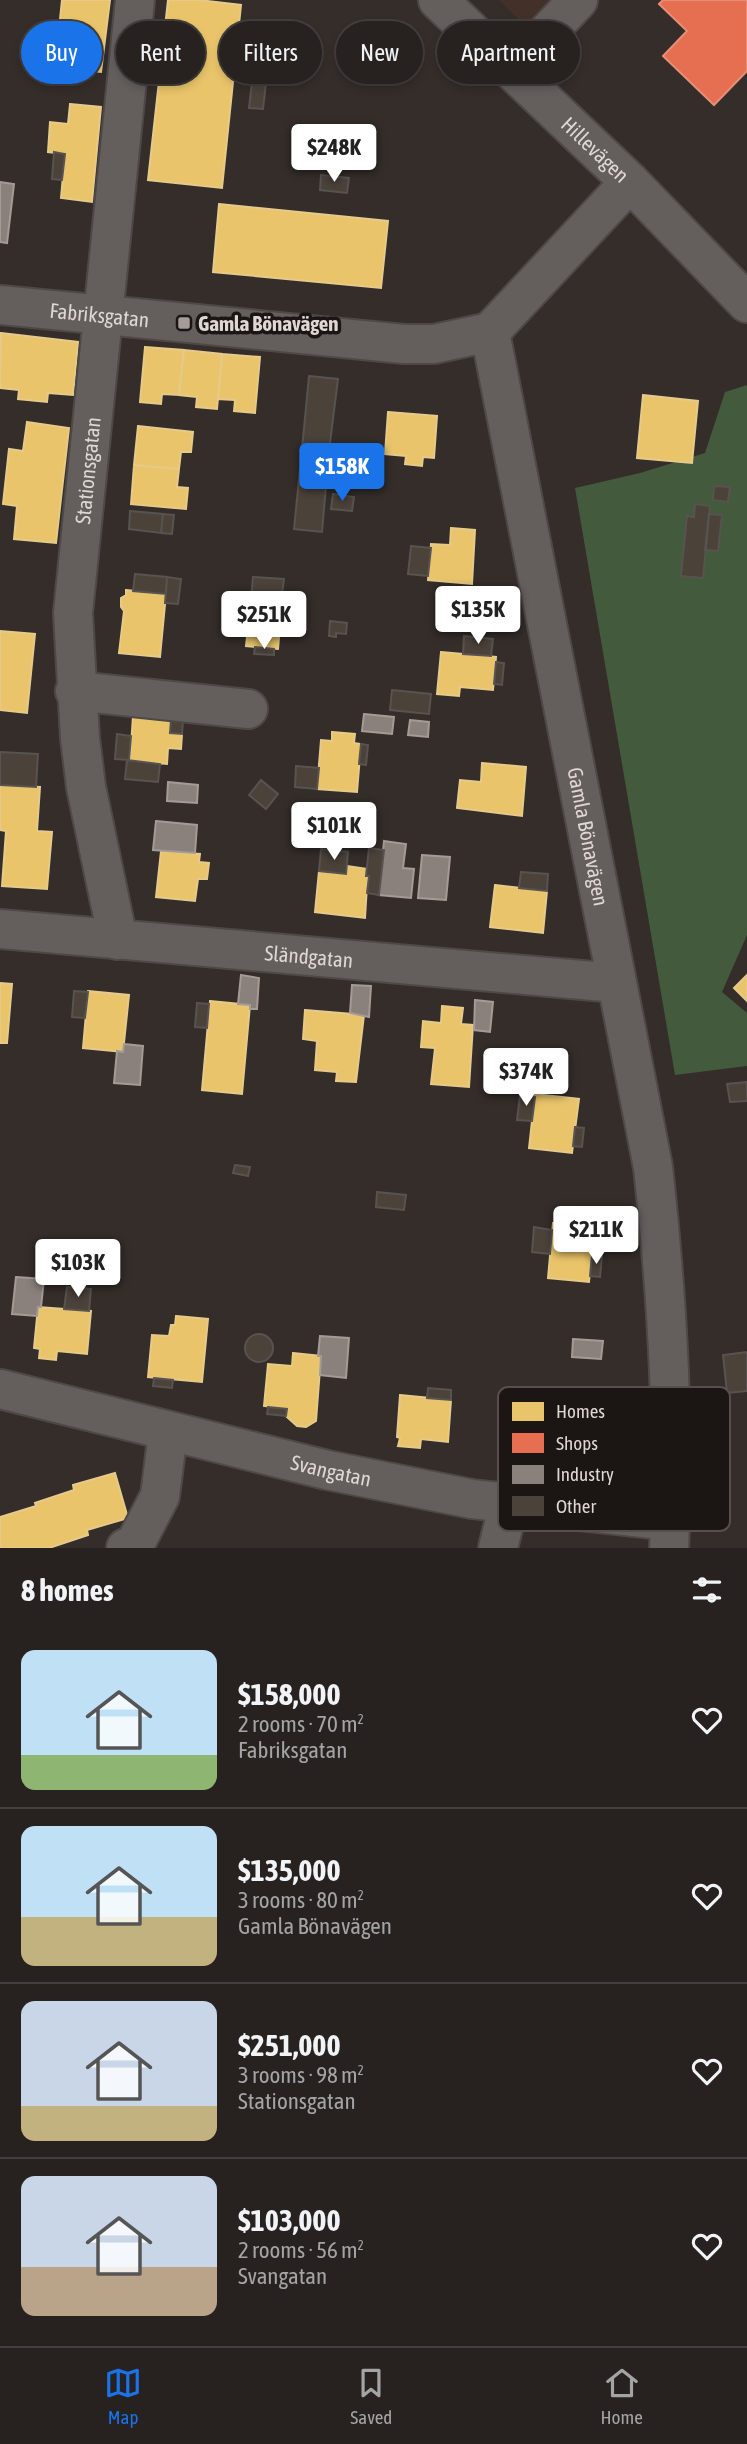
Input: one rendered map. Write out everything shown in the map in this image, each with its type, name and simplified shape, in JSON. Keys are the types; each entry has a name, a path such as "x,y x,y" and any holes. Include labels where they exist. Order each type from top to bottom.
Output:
{"street":[{"name":"Stationsgatan","path":"118,940 86,786 75,691 73,613 135,0"},
{"name":"Hillevägen","path":"438,0 460,21"},
{"path":"558,21 578,0"},
{"name":"Hillevägen","path":"527,84 630,182 747,303"},
{"path":"490,332 630,182"},
{"name":"Fabriksgatan","path":"0,305 404,344 433,344 490,332"},
{"name":"Gamla Bönavägen","path":"490,332 653,1167 662,1249 671,1387"},
{"path":"75,691 248,709"},
{"name":"Sländgatan","path":"0,929 616,983"},
{"name":"Svangatan","path":"0,1389 327,1470 498,1502"},
{"path":"126,1548 135,1544 160,1496 168,1432"},
{"path":"498,1548 502,1531"}],"shaded area":[{"path":"499,0 568,0 548,21 521,21"}],"green space":[{"path":"747,385 747,935 722,992 747,1013 747,1066 675,1075 575,488 640,473 705,453 725,392"}],"building: Homes":[{"path":"62,0 110,0 102,64 102,21 60,21"},
{"path":"168,0 199,0 241,5 239,21 219,21 219,84 233,84 222,188 148,180 159,84 205,84 205,21 166,21"},
{"path":"70,104 101,107 92,202 61,198 65,154 48,152 50,122 68,124"},
{"path":"219,204 388,221 381,288 213,272"},
{"path":"1,333 78,342 73,395 48,393 47,402 18,399 19,390 0,388"},
{"path":"145,347 184,350 179,395 162,394 161,404 140,402"},
{"path":"184,350 222,354 217,409 196,407 197,397 179,395"},
{"path":"222,354 260,357 255,413 234,411 235,400 218,399"},
{"path":"643,395 698,401 692,463 637,458"},
{"path":"388,412 437,416 434,458 423,457 422,466 405,464 406,456 385,454"},
{"path":"27,422 69,428 56,543 14,539 17,506 3,504 9,449 23,451"},
{"path":"138,426 193,432 191,452 181,452 179,469 134,465"},
{"path":"134,465 179,469 177,487 188,488 186,509 131,504"},
{"path":"451,528 475,530 472,584 428,580 431,544 450,545"},
{"path":"126,590 166,594 160,657 119,653 124,611 121,598 126,595"},
{"path":"251,599 282,602 278,649 246,646"},
{"path":"0,631 35,634 27,713 0,710"},
{"path":"441,652 496,657 493,690 460,687 459,696 437,694"},
{"path":"133,716 171,719 170,733 182,734 181,749 168,748 167,764 130,761"},
{"path":"332,732 355,734 354,743 361,744 357,792 317,789 321,740 332,741"},
{"path":"482,763 526,767 522,816 457,808 460,780 481,782"},
{"path":"0,785 40,787 37,831 52,832 47,889 2,886 6,831 0,830"},
{"path":"161,851 200,854 199,862 209,863 207,879 198,879 195,901 156,897"},
{"path":"347,866 368,869 365,918 315,912 319,871 346,874"},
{"path":"495,885 547,891 543,933 490,927"},
{"path":"747,975 747,1001 734,988"},
{"path":"0,983 12,984 7,1043 0,1043"},
{"path":"88,991 129,995 123,1052 83,1048"},
{"path":"210,1001 250,1005 242,1094 202,1090"},
{"path":"442,1006 463,1008 461,1024 473,1025 469,1087 431,1084 435,1048 421,1047 423,1021 441,1023"},
{"path":"305,1010 364,1015 356,1082 336,1081 337,1072 315,1070 317,1041 303,1039"},
{"path":"535,1094 579,1099 572,1153 529,1148"},
{"path":"553,1223 594,1227 589,1282 548,1278"},
{"path":"38,1307 91,1311 87,1354 57,1351 56,1360 39,1358 40,1349 34,1348"},
{"path":"176,1316 208,1319 202,1382 148,1377 152,1335 169,1336"},
{"path":"293,1353 321,1356 316,1421 306,1427 297,1426 286,1416 287,1409 264,1406 268,1364 292,1366"},
{"path":"400,1395 451,1400 448,1442 421,1439 420,1448 398,1446"},
{"path":"115,1473 128,1518 87,1530 88,1535 49,1548 0,1548 0,1517 74,1490 73,1485"}],"building: Shops":[{"path":"663,0 747,0 747,71 714,105 663,56 687,31 659,4"}],"building: Industry":[{"path":"0,182 14,184 7,243 0,242"},
{"path":"466,591 497,594 495,611 465,608"},
{"path":"364,714 394,717 392,734 362,731"},
{"path":"410,720 429,722 428,737 408,735"},
{"path":"168,782 198,785 197,803 167,801"},
{"path":"156,821 197,825 195,853 153,850"},
{"path":"384,841 406,844 403,868 414,869 411,898 379,895"},
{"path":"422,855 450,857 446,900 418,898"},
{"path":"241,975 259,978 257,1009 238,1004"},
{"path":"352,985 371,986 369,1017 350,1013"},
{"path":"475,1000 493,1002 490,1032 474,1030"},
{"path":"124,1044 143,1046 140,1085 114,1083 117,1051 123,1052"},
{"path":"16,1277 44,1279 41,1307 38,1307 37,1316 12,1314"},
{"path":"320,1336 349,1338 346,1378 320,1375"},
{"path":"573,1339 603,1341 601,1359 572,1357"}],"building: Other":[{"path":"252,84 266,84 263,109 249,108"},
{"path":"54,152 65,154 62,180 52,179"},
{"path":"321,175 349,178 347,193 320,190"},
{"path":"309,376 338,379 329,451 302,449"},
{"path":"302,449 329,451 322,532 294,529"},
{"path":"714,486 730,487 728,502 713,500"},
{"path":"333,494 354,497 352,511 331,509"},
{"path":"695,504 710,506 703,578 681,576 687,516 694,517"},
{"path":"130,511 163,514 161,533 129,529"},
{"path":"163,514 174,515 172,534 161,533"},
{"path":"709,514 722,515 718,551 705,550"},
{"path":"411,546 431,548 428,576 408,574"},
{"path":"135,574 167,577 166,594 133,591"},
{"path":"167,577 181,579 178,604 165,603"},
{"path":"253,577 284,579 281,602 251,599"},
{"path":"330,621 347,623 346,634 336,633 336,637 329,636"},
{"path":"464,636 493,639 491,656 463,654"},
{"path":"255,647 274,649 274,655 254,654"},
{"path":"496,662 504,663 502,685 494,684"},
{"path":"392,690 431,694 429,714 390,710"},
{"path":"171,719 183,721 182,734 170,733"},
{"path":"117,734 131,736 129,760 115,759"},
{"path":"361,744 368,745 366,765 359,764"},
{"path":"0,752 38,754 36,787 0,785"},
{"path":"127,760 160,764 158,782 125,779"},
{"path":"296,766 319,768 317,789 295,787"},
{"path":"261,780 278,794 266,809 249,795"},
{"path":"369,848 384,850 379,895 367,893"},
{"path":"321,849 348,852 346,874 319,871"},
{"path":"521,872 548,874 547,891 519,888"},
{"path":"74,991 88,992 85,1018 72,1017"},
{"path":"197,1003 209,1004 207,1028 195,1027"},
{"path":"747,1082 747,1101 730,1102 727,1084"},
{"path":"520,1095 535,1097 532,1121 517,1120"},
{"path":"575,1127 584,1128 582,1147 573,1146"},
{"path":"235,1165 250,1167 248,1176 233,1173"},
{"path":"377,1192 406,1195 404,1210 376,1207"},
{"path":"534,1227 552,1230 550,1254 532,1252"},
{"path":"592,1254 602,1256 600,1277 590,1276"},
{"path":"67,1287 91,1289 89,1311 64,1309"},
{"path":"259,1334 269,1338 273,1348 269,1358 259,1362 249,1358 245,1348 249,1338"},
{"path":"747,1352 747,1391 730,1393 730,1387 726,1387 723,1355"},
{"path":"154,1378 173,1380 172,1388 153,1386"},
{"path":"428,1388 451,1390 451,1400 427,1398"},
{"path":"268,1407 287,1409 286,1416 267,1414"}],"place":[{"name":"Gamla Bönavägen","path":"184,323"}]}
